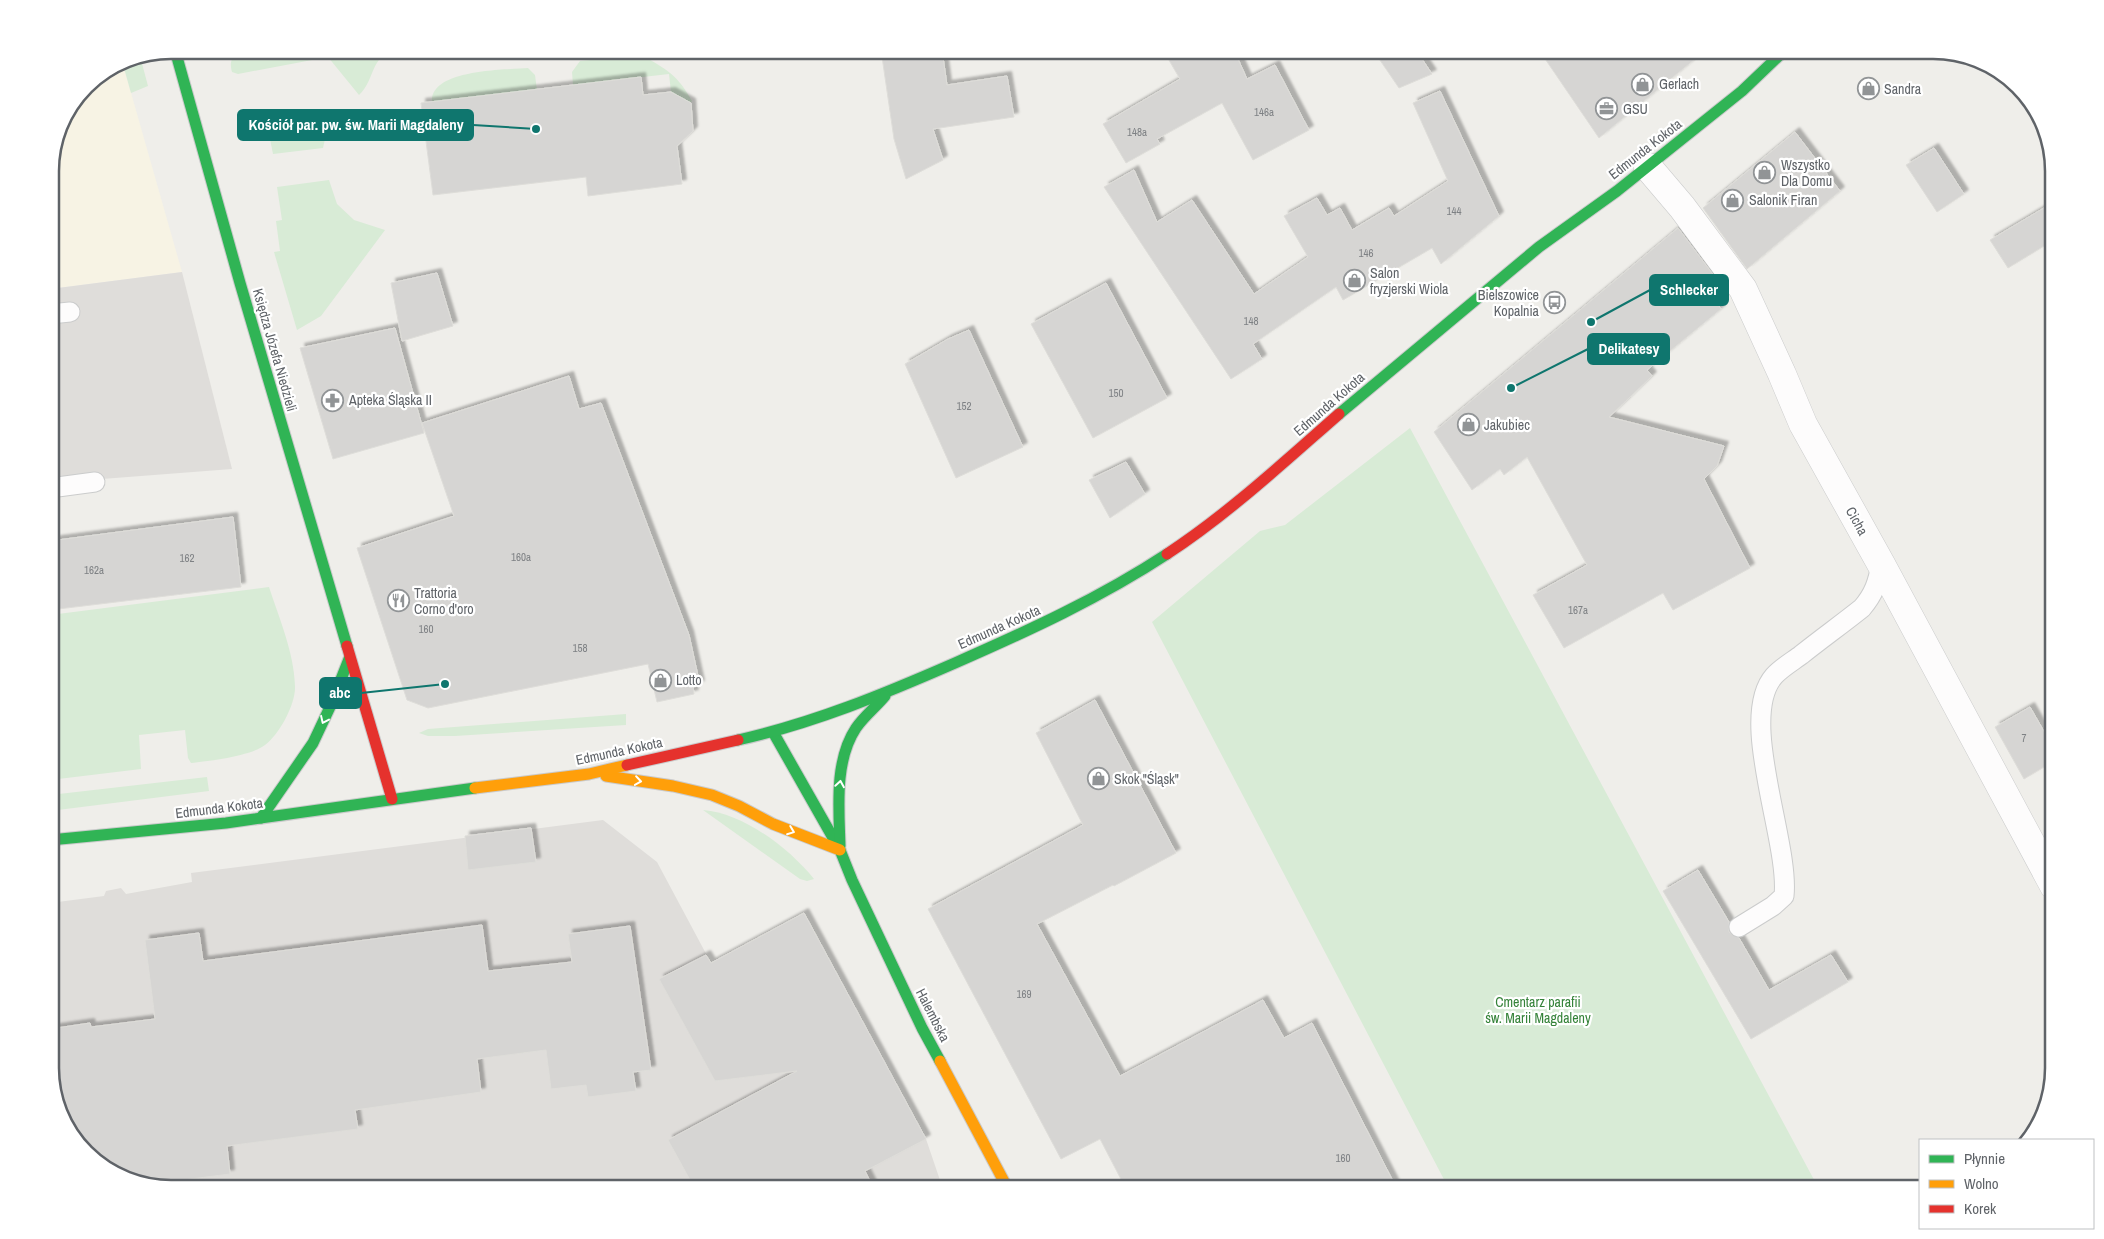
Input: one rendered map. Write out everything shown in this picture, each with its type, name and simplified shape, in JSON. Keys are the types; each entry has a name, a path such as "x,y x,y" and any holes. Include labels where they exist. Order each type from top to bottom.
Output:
{"street":[{"name":"Księdza Józefa Niedzieli","path":"177,59 245,302 349,659 392,799"},
{"name":"Edmunda Kokota","path":"59,839 196,826 589,774 773,732 834,713 889,692 1031,630 1082,605 1130,578 1187,541 1267,477 1361,395 1539,248 1648,167 1742,91 1777,59"},
{"path":"1772,64 1780,59"},
{"name":"Cicha","path":"1648,167 1682,207 1743,289 1782,374 1802,424 1881,564 2045,869"},
{"path":"261,818 306,754 335,696 349,659"},
{"name":"Halembska","path":"840,850 838,792 843,760 855,729 889,692"},
{"name":"Halembska","path":"773,732 840,850 922,1028 1003,1180"},
{"path":"589,774 673,786 712,795 739,806 773,824 840,850"}],"lane":[{"path":"59,313 70,312"},
{"path":"59,487 95,482"},
{"path":"1740,927 1773,906 1784,896 1786,880 1770,800 1759,722 1762,698 1774,676 1862,608 1872,595 1878,582 1881,564"}],"shaded area":[{"path":"124,69 182,272 59,288 59,164 67,128 82,103 92,92"},
{"path":"182,272 232,469 59,482 59,288"},
{"path":"603,820 657,862 711,963 804,913 926,1139 940,1180 171,1180 156,1179 128,1172 97,1152 63,1097 61,1090 59,1075 59,902 104,896 106,891 121,888 126,894 192,882 191,873"}],"green space":[{"path":"232,59 317,59 238,74 232,72"},
{"path":"330,59 380,59 368,83 359,95"},
{"path":"648,59 671,74 687,92 692,101 690,103 671,92 669,74 573,85 572,72 580,61"},
{"path":"142,63 148,86 131,93 124,69"},
{"path":"528,68 535,75 537,90 432,102 435,91 443,83 456,77 487,71"},
{"path":"330,117 323,148 273,154 268,129"},
{"path":"329,180 337,204 354,220 385,230 321,316 297,330 274,252 280,251 276,221 282,220 277,187"},
{"name":"Cmentarz parafii św. Marii Magdaleny","path":"1410,428 1814,1180 1444,1180 1152,622 1260,531 1285,525"},
{"path":"269,587 292,661 295,693 290,710 276,734 265,745 240,755 191,763 188,758 185,730 139,735 141,769 59,779 59,614"},
{"path":"626,714 626,725 455,736 428,736 419,733 428,729"},
{"path":"207,777 209,791 59,810 59,794"},
{"path":"703,810 734,818 764,834 792,856 814,879 807,881 800,879"}],"building":[{"path":"882,59 943,59 947,85 1007,76 1014,117 933,129 943,160 906,179 894,139"},
{"path":"1168,59 1238,59 1247,79 1275,65 1309,130 1253,160 1222,103 1157,139 1160,144 1126,163 1103,124 1180,79"},
{"path":"1379,59 1422,59 1432,74 1399,88"},
{"path":"1545,59 1695,59 1599,138"},
{"path":"641,77 643,95 671,92 691,103 693,131 677,146 682,184 588,196 586,177 433,195 421,103"},
{"path":"1440,91 1499,216 1441,264 1432,248 1343,300 1336,287 1253,344 1262,359 1231,379 1104,187 1134,170 1157,222 1192,200 1254,294 1308,257 1284,216 1317,198 1327,215 1340,208 1352,230 1389,208 1394,216 1448,181 1413,103"},
{"path":"1795,132 1840,191 1747,269 1703,208"},
{"path":"1934,148 1964,194 1937,212 1906,165"},
{"path":"2045,207 2045,245 2008,268 1990,240"},
{"path":"1678,228 1724,289 1713,298 1721,309 1647,370 1652,376 1609,417 1724,446 1717,466 1704,479 1750,568 1673,610 1663,593 1564,648 1533,595 1587,565 1527,457 1504,475 1500,469 1472,490 1434,432"},
{"path":"437,273 453,326 402,341 391,283"},
{"path":"1106,283 1167,398 1093,438 1031,324"},
{"path":"395,328 424,433 333,459 300,348"},
{"path":"969,330 1023,447 956,478 905,364 948,339"},
{"path":"569,376 579,409 601,403 689,635 700,685 693,686 694,694 657,702 648,664 428,708 407,700 357,548 454,516 422,423"},
{"path":"1126,462 1145,494 1110,518 1089,480"},
{"path":"233,517 241,587 59,609 59,540"},
{"path":"1095,700 1176,853 1037,924 1120,1076 1263,1000 1284,1038 1312,1023 1392,1180 1121,1180 1100,1139 1061,1159 928,909 1083,825 1036,733"},
{"path":"2030,707 2045,733 2045,766 2024,779 1995,727"},
{"path":"531,828 536,862 468,870 465,836"},
{"path":"1698,870 1729,922 1729,932 1739,938 1769,990 1831,955 1848,982 1751,1039 1663,891"},
{"path":"804,913 926,1139 865,1171 870,1180 690,1180 668,1140 797,1071 715,1081 659,979 706,955 711,963"},
{"path":"482,925 488,971 572,962 568,934 630,926 651,1070 633,1072 636,1091 588,1097 586,1085 551,1089 546,1050 477,1059 481,1092 355,1110 358,1129 227,1146 230,1174 171,1180 156,1179 128,1172 97,1152 87,1142 70,1118 61,1090 59,1075 59,1028 90,1023 91,1027 155,1019 145,940 199,933 203,961"}],"traffic: fast":[{"path":"178,59 240,283 347,646"},
{"path":"1339,414 1539,247 1617,191 1742,91 1776,59"},
{"path":"738,740 794,725 902,686 1010,639 1063,613 1116,585 1167,554"},
{"path":"261,818 313,743 349,659"},
{"path":"840,846 839,786 844,755 856,728 885,696"},
{"path":"773,732 840,850 852,880 922,1028 940,1061"},
{"path":"59,839 226,823 475,788"}],"traffic: slow":[{"path":"475,788 589,774 627,765"},
{"path":"606,776 673,786 712,795 739,806 773,824 840,850"},
{"path":"940,1061 1003,1180"}],"traffic: jam":[{"path":"1167,554 1190,539 1233,505 1339,414"},
{"path":"347,646 392,799"},
{"path":"627,765 738,740"}],"place":[{"name":"Gerlach","path":"1643,84"},
{"name":"Sandra","path":"1868,89"},
{"name":"GSU","path":"1607,109"},
{"name":"Kościół par. pw. św. Marii Magdaleny","path":"536,129"},
{"name":"Wszystko Dla Domu","path":"1765,173"},
{"name":"Salonik Firan","path":"1733,200"},
{"name":"Salon fryzjerski Wiola","path":"1354,281"},
{"name":"Bielszowice Kopalnia","path":"1555,303"},
{"name":"Schlecker","path":"1591,322"},
{"name":"Delikatesy","path":"1511,388"},
{"name":"Apteka Śląska II","path":"333,400"},
{"name":"Jakubiec","path":"1468,425"},
{"name":"Trattoria Corno d'oro","path":"398,601"},
{"name":"Lotto","path":"660,680"},
{"name":"abc","path":"445,684"},
{"name":"Skok \"Śląsk\"","path":"1098,779"}]}
